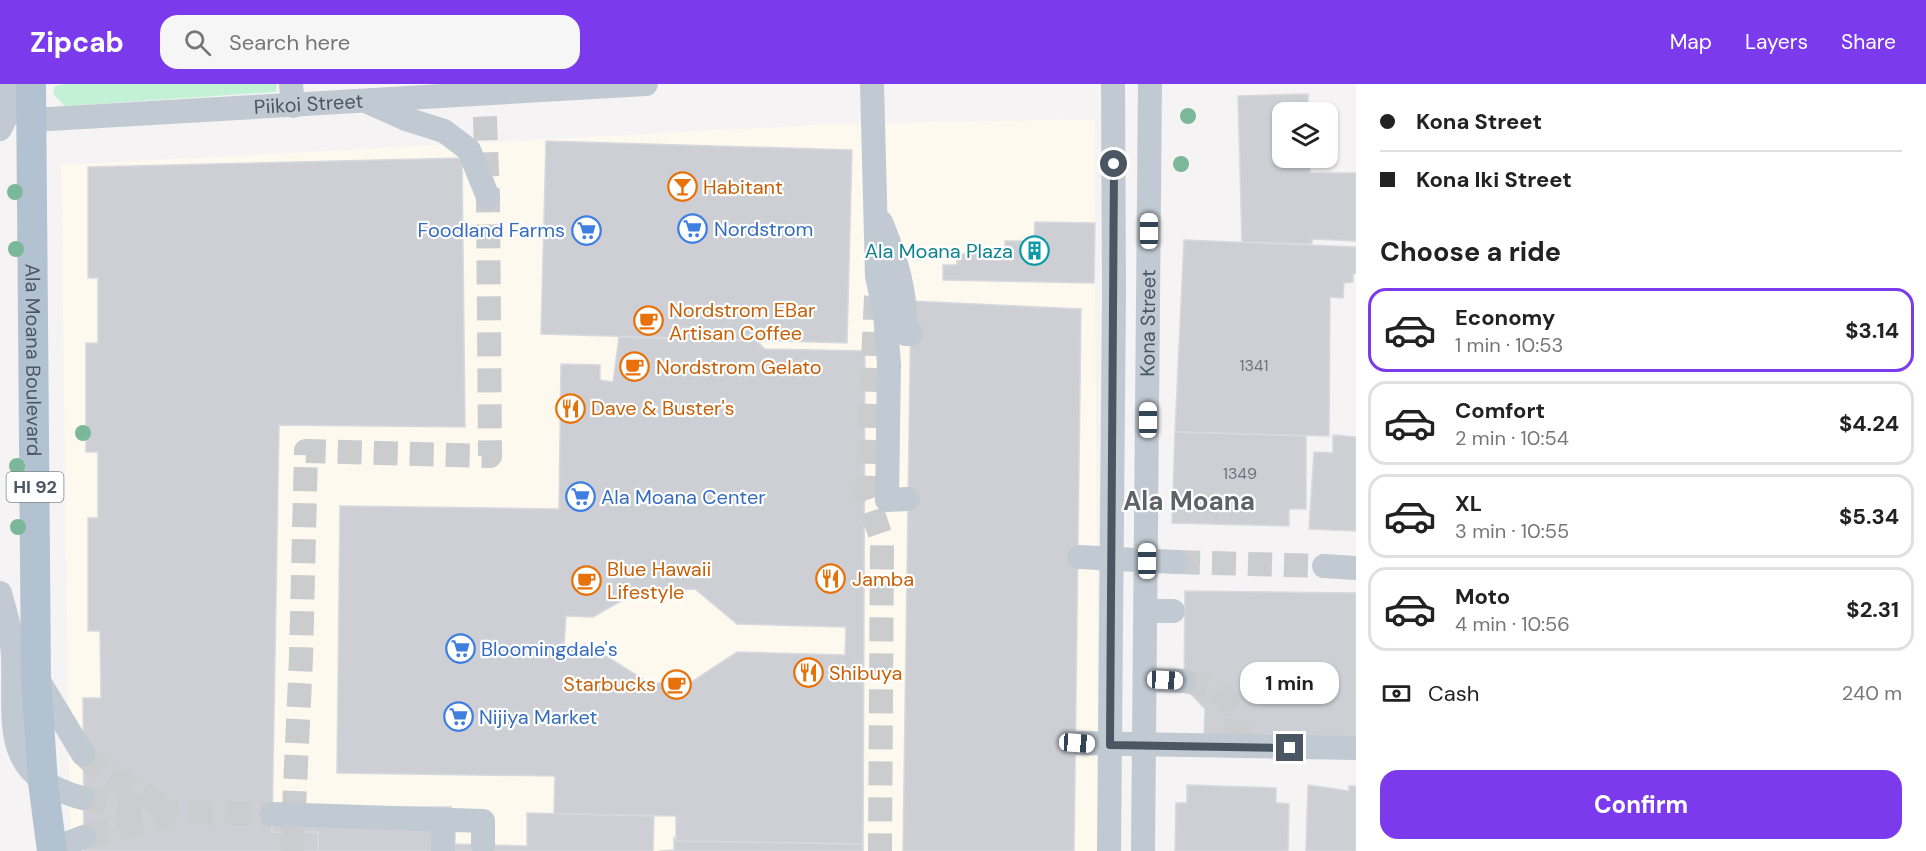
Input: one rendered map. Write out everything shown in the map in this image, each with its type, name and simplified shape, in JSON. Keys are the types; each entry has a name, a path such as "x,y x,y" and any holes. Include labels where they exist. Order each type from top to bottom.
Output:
{"main road":[{"name":"Ala Moana Boulevard","path":"21,95 37,678 43,782 52,850"}],"street":[{"name":"Piikoi Street","path":"21,95 292,95 366,101 482,90 646,84"},
{"path":"872,84 877,276 885,313 890,364 886,500 908,499"},
{"name":"Kona Street","path":"1109,851 1113,84"},
{"name":"Kona Street","path":"1143,851 1150,84"},
{"path":"0,129 21,95"},
{"path":"366,101 406,120 444,131 469,150 488,197"},
{"path":"876,208 899,265 906,306 906,334 910,334"},
{"path":"1079,557 1176,562"},
{"path":"1324,566 1356,568"},
{"path":"0,593 13,655 16,739 19,752 29,770 43,782 63,793 82,798"},
{"path":"1146,611 1181,613"},
{"path":"37,678 83,754"},
{"path":"1146,680 1184,681"},
{"path":"1077,743 1145,746 1237,741 1356,748"},
{"path":"272,814 483,821 483,845"},
{"path":"443,851 444,820"},
{"path":"52,850 84,837"}],"shaded area":[{"name":"Ala Moana Center","path":"1094,119 1099,851 70,851 61,165 831,124"}],"green space":[{"path":"65,84 277,84 276,92 65,106 53,94 55,86"}],"building":[{"path":"1308,94 1308,102 1272,102 1272,168 1310,168 1310,173 1356,173 1356,241 1312,239 1312,244 1242,242 1238,96"},
{"path":"546,141 852,150 847,343 541,334"},
{"path":"462,158 465,427 279,425 272,832 318,832 318,851 84,851 83,698 101,698 100,631 88,631 88,518 98,518 98,452 86,452 86,343 98,343 98,278 88,278 88,167"},
{"name":"Ala Moana Plaza","path":"1035,222 1095,223 1094,283 943,280 943,265 957,265 957,254 974,254 974,248 1005,249 1005,241 1034,241"},
{"path":"1184,240 1356,247 1356,273 1353,274 1353,282 1344,283 1343,298 1330,297 1329,436 1175,432"},
{"path":"911,301 1081,309 1074,851 903,851"},
{"path":"619,337 756,341 765,349 865,351 863,844 676,841 676,816 554,814 555,776 337,773 340,506 559,509 561,364 600,365 600,380 613,382","holes":["695,589 737,624 846,627 845,655 737,652 690,683 649,683 590,646 564,645 566,616 593,617 637,592"]},
{"name":"Nordstrom Gelato","path":"627,356 648,361 643,379 622,373"},
{"path":"1175,432 1306,436 1306,509 1289,509 1289,526 1172,523"},
{"path":"1333,435 1356,437 1356,531 1309,529 1314,452 1333,453"},
{"path":"1185,591 1356,593 1356,738 1204,734 1205,709 1184,687"},
{"path":"1187,785 1276,788 1276,803 1289,804 1288,851 1175,851 1176,803 1187,803"},
{"path":"1308,785 1349,791 1349,786 1356,786 1356,851 1306,851"},
{"path":"272,807 451,807 452,851 318,851 318,832 272,832"},
{"path":"527,813 654,816 653,851 452,851 452,844 527,846"},
{"path":"674,838 676,841 863,844 863,851 659,851 674,850"}],"tunnel":[{"path":"292,851 301,658 306,451 490,456 488,197 484,95"},
{"path":"876,296 867,496 882,540 880,851"},
{"path":"1176,562 1324,566"},
{"path":"1184,681 1213,686 1236,709 1237,735"},
{"path":"83,754 104,773 160,804"},
{"path":"82,798 178,813 272,814"},
{"path":"84,837 167,816"}],"place":[{"name":"Habitant","path":"682,187"},
{"name":"Nordstrom","path":"693,229"},
{"name":"Foodland Farms","path":"586,230"},
{"name":"Ala Moana Plaza","path":"1034,251"},
{"name":"Nordstrom EBar Artisan Coffee","path":"648,321"},
{"name":"Nordstrom Gelato","path":"635,367"},
{"name":"Dave & Buster's","path":"570,408"},
{"name":"Ala Moana Center","path":"580,497"},
{"name":"Jamba","path":"831,579"},
{"name":"Blue Hawaii Lifestyle","path":"586,581"},
{"name":"Bloomingdale's","path":"460,649"},
{"name":"Shibuya","path":"808,673"},
{"name":"Starbucks","path":"677,684"},
{"name":"Nijiya Market","path":"458,717"}],"district":[{"name":"Ala Moana","path":"1189,501"}],"route":[{"path":"1114,164 1110,745 1290,748"}]}
